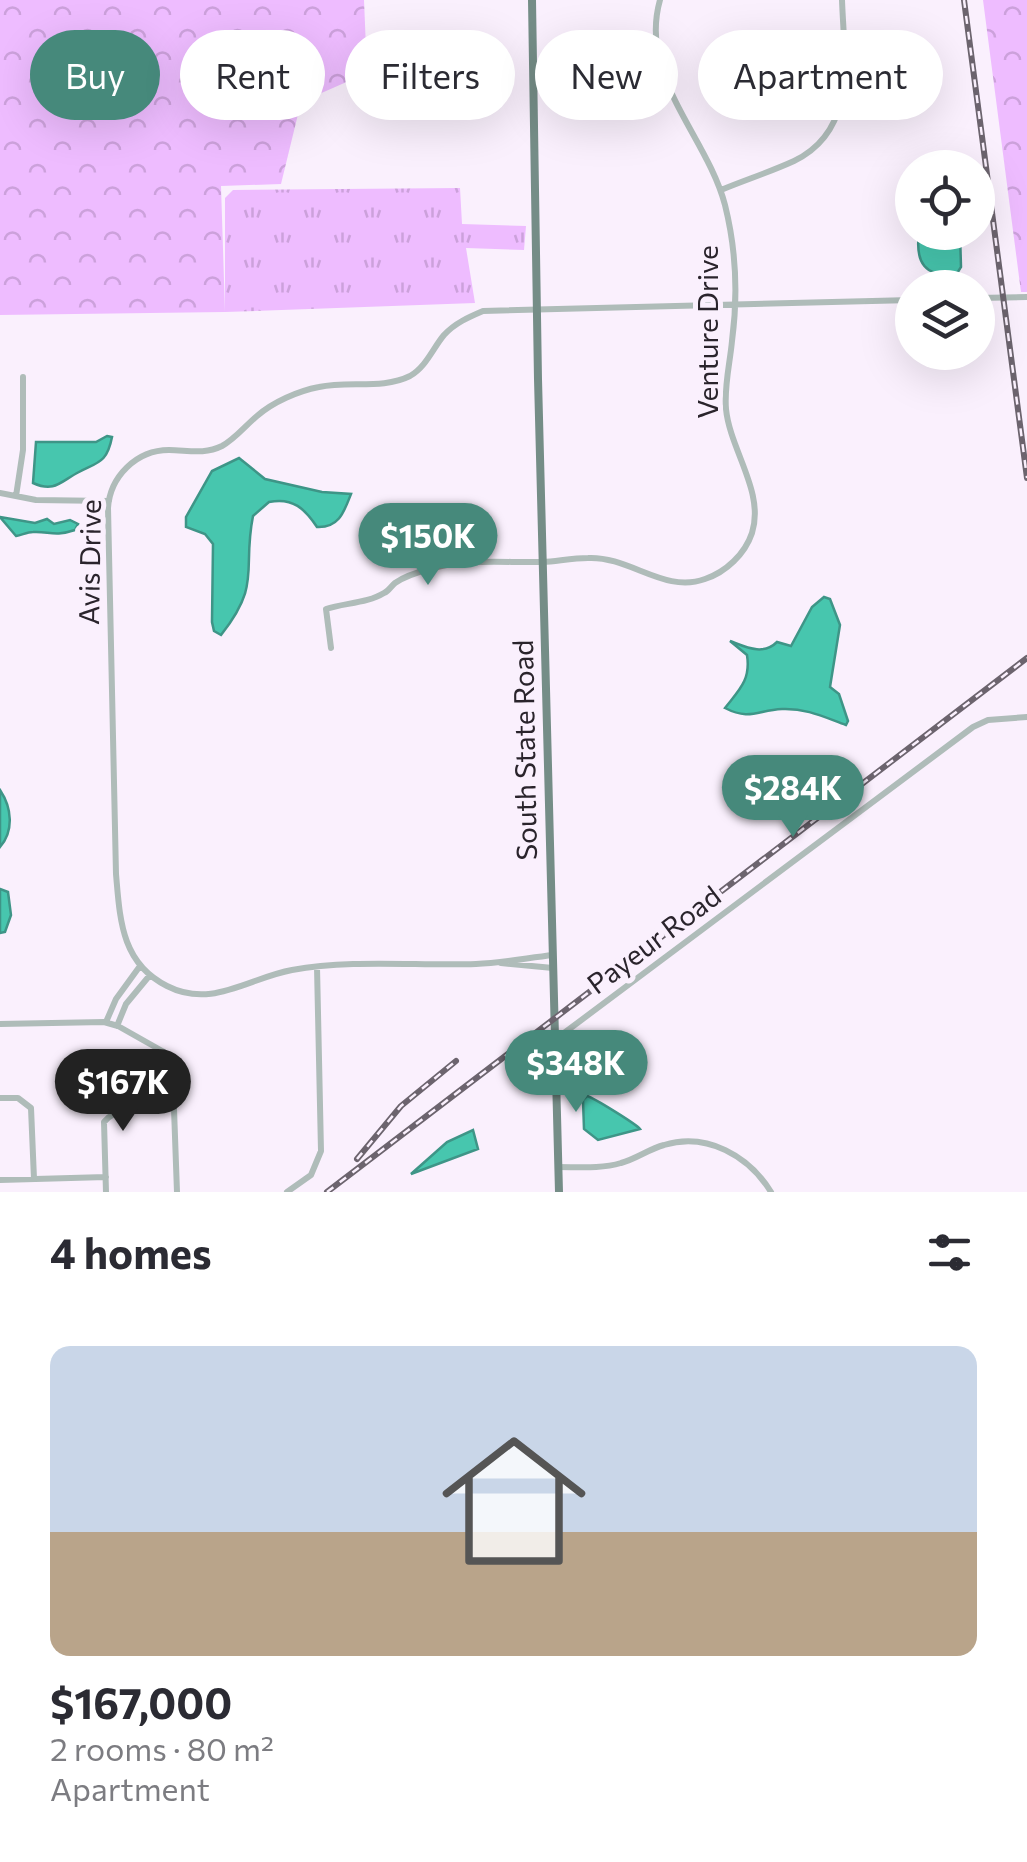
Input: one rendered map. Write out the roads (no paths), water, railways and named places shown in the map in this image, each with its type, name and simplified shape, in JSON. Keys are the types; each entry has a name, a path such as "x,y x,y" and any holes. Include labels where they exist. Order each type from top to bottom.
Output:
{"main road":[{"name":"South State Road","path":"532,0 559,1192"}],"street":[{"name":"Venture Drive","path":"331,648 326,609 387,592 399,580 448,564 592,557 611,560 663,580 699,582 731,564 745,548 755,508 732,442 726,408 736,304 732,233 721,190 662,68 656,29 660,0"},
{"path":"721,190 796,160 827,135 844,99 842,0"},
{"path":"995,298 1027,297"},
{"name":"Avis Drive","path":"140,966 122,931 117,884 108,500 120,475 142,456 164,450 200,452 218,448 260,412 316,387 394,382 419,369 459,322 483,310 895,300"},
{"path":"16,496 23,450 23,377"},
{"path":"0,492 108,500"},
{"name":"Payeur Road","path":"556,1039 972,728 988,720 1027,717"},
{"path":"106,1022 116,999 140,966 169,988 210,996 231,992 274,974 318,967 500,963 552,955"},
{"path":"500,963 553,968"},
{"path":"288,1192 311,1175 321,1151 318,967"},
{"path":"117,1026 126,1004 150,974"},
{"path":"0,1024 106,1022 164,1052 172,1068 177,1192"},
{"path":"0,1098 18,1098 31,1108 34,1179"},
{"path":"106,1192 104,1122 108,1117 120,1110 174,1108"},
{"path":"558,1167 606,1166 626,1162 663,1145 699,1142 737,1156 757,1171 771,1192"},
{"path":"0,1180 106,1177"}],"railway":[{"path":"964,0 1027,478"},
{"path":"327,1192 1027,658"},
{"path":"357,1159 401,1106 456,1061"}]}
